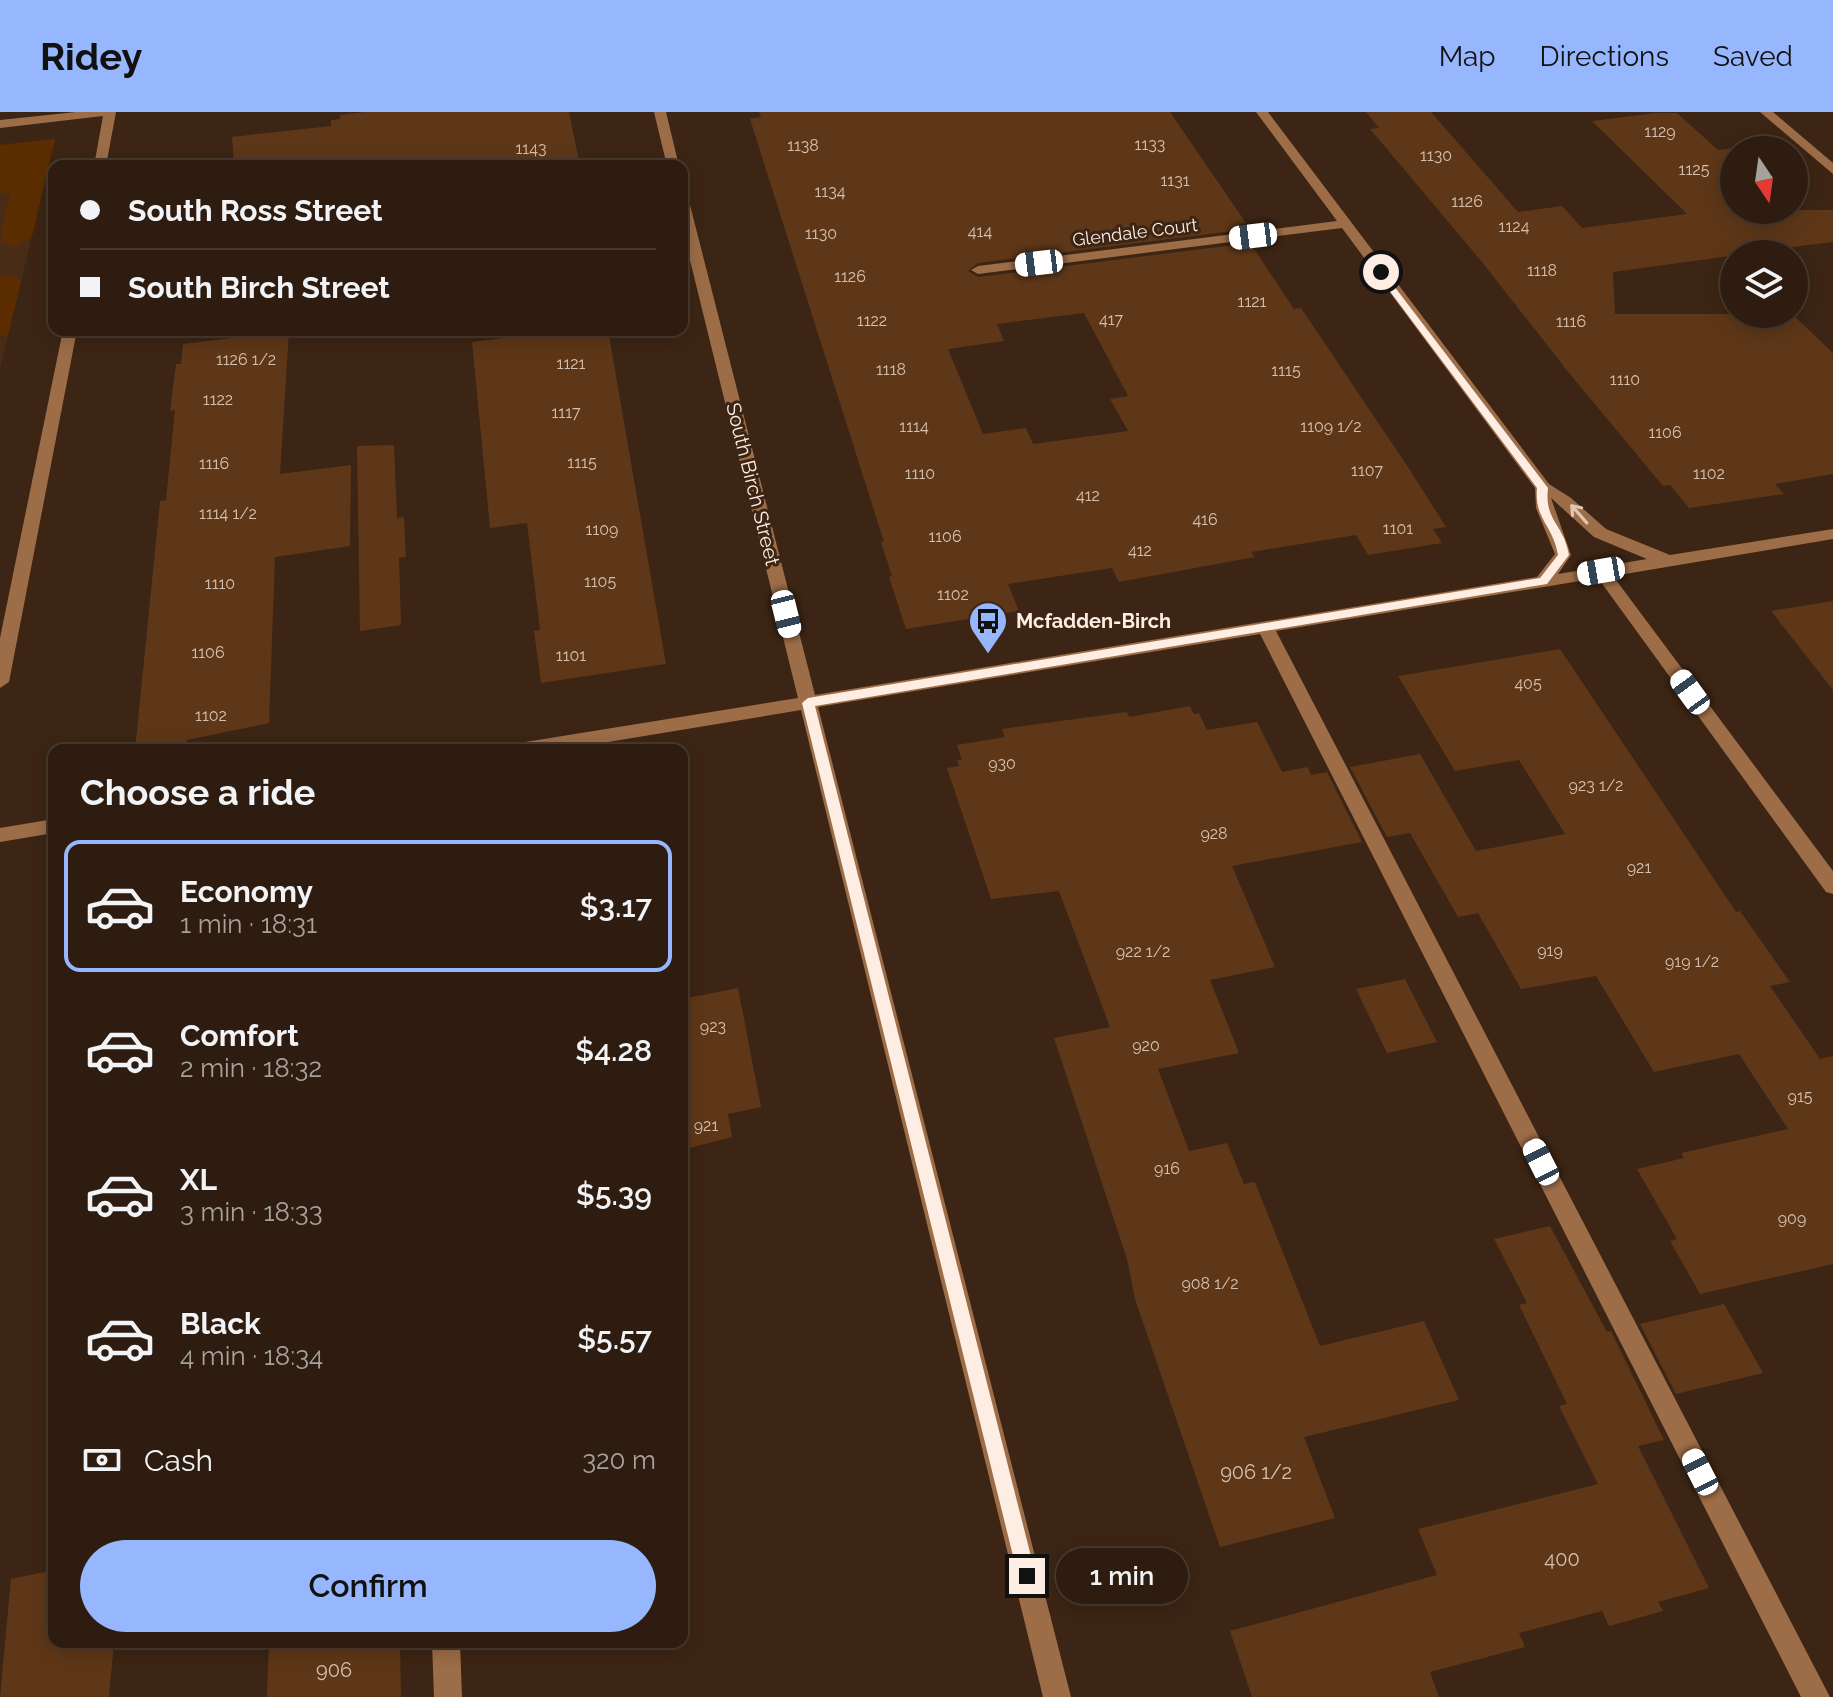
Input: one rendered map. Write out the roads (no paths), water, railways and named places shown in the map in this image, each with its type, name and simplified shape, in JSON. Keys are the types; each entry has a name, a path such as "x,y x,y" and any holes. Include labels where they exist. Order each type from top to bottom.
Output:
{"street":[{"path":"0,124 110,112 101,160"},
{"path":"660,112 672,160"},
{"path":"1262,112 1543,488 1566,498 1589,525 1604,536 1668,561"},
{"path":"1766,112 1833,170"},
{"name":"Glendale Court","path":"978,270 1345,224"},
{"name":"South Birch Street","path":"688,225 1057,1697"},
{"path":"0,682 69,336"},
{"path":"1543,488 1540,507 1561,538 1563,555 1543,581"},
{"path":"556,744 1833,534"},
{"path":"1601,571 1833,886"},
{"path":"1266,628 1816,1697"},
{"path":"0,835 48,827"},
{"path":"446,1648 448,1697"}],"place":[{"name":"Mcfadden-Birch","path":"988,655"}]}
